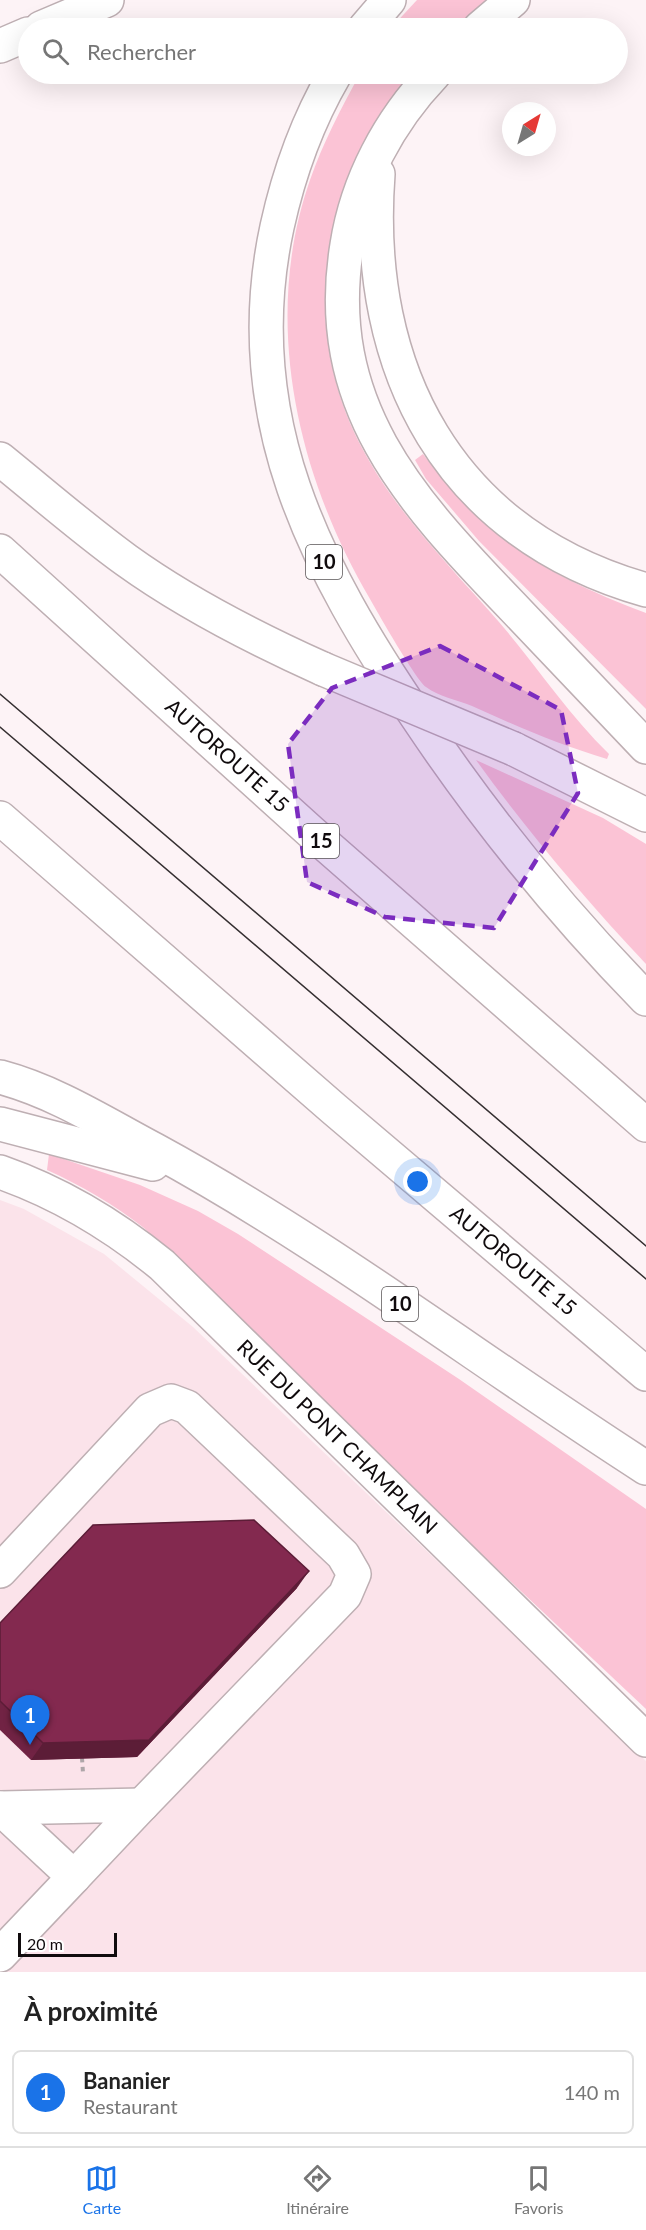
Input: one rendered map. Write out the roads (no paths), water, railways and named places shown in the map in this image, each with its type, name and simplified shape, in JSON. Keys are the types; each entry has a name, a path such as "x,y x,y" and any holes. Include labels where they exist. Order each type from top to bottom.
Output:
{"main road":[{"path":"65,18 108,0"},
{"path":"374,18 389,0"},
{"path":"492,18 513,0"},
{"path":"0,46 18,38"},
{"name":"10","path":"329,84 306,130 289,179 275,236 267,288 265,333 268,385 278,436 293,484 307,523 335,585 365,638 440,752 539,881 646,999"},
{"path":"426,84 401,115 380,148 357,199 344,259 343,310 346,348 354,383 366,417 402,482 426,512 470,563 646,747"},
{"path":"380,148 375,238 386,322 401,373 430,431 469,486 518,528 574,562 606,577 646,590"},
{"path":"0,459 111,549 180,596 244,633 323,669 514,749 646,815"},
{"name":"AUTOROUTE 15","path":"0,551 310,832 646,1125"},
{"name":"AUTOROUTE 15","path":"0,818 334,1109 646,1374"},
{"name":"10","path":"0,1077 47,1092 206,1178 346,1267 646,1468"},
{"path":"0,1124 206,1178"},
{"name":"RUE DU PONT CHAMPLAIN","path":"0,1172 76,1205 124,1234 162,1265 646,1740"},
{"path":"0,1571 150,1410 171,1401 187,1407 343,1555 354,1574 345,1595 0,1955"},
{"path":"0,1808 142,1805"},
{"path":"0,1808 74,1877"}],"tram line":[{"path":"0,694 646,1246"},
{"path":"0,727 646,1279"}],"place":[{"name":"Bananier","path":"30,1745"}]}
